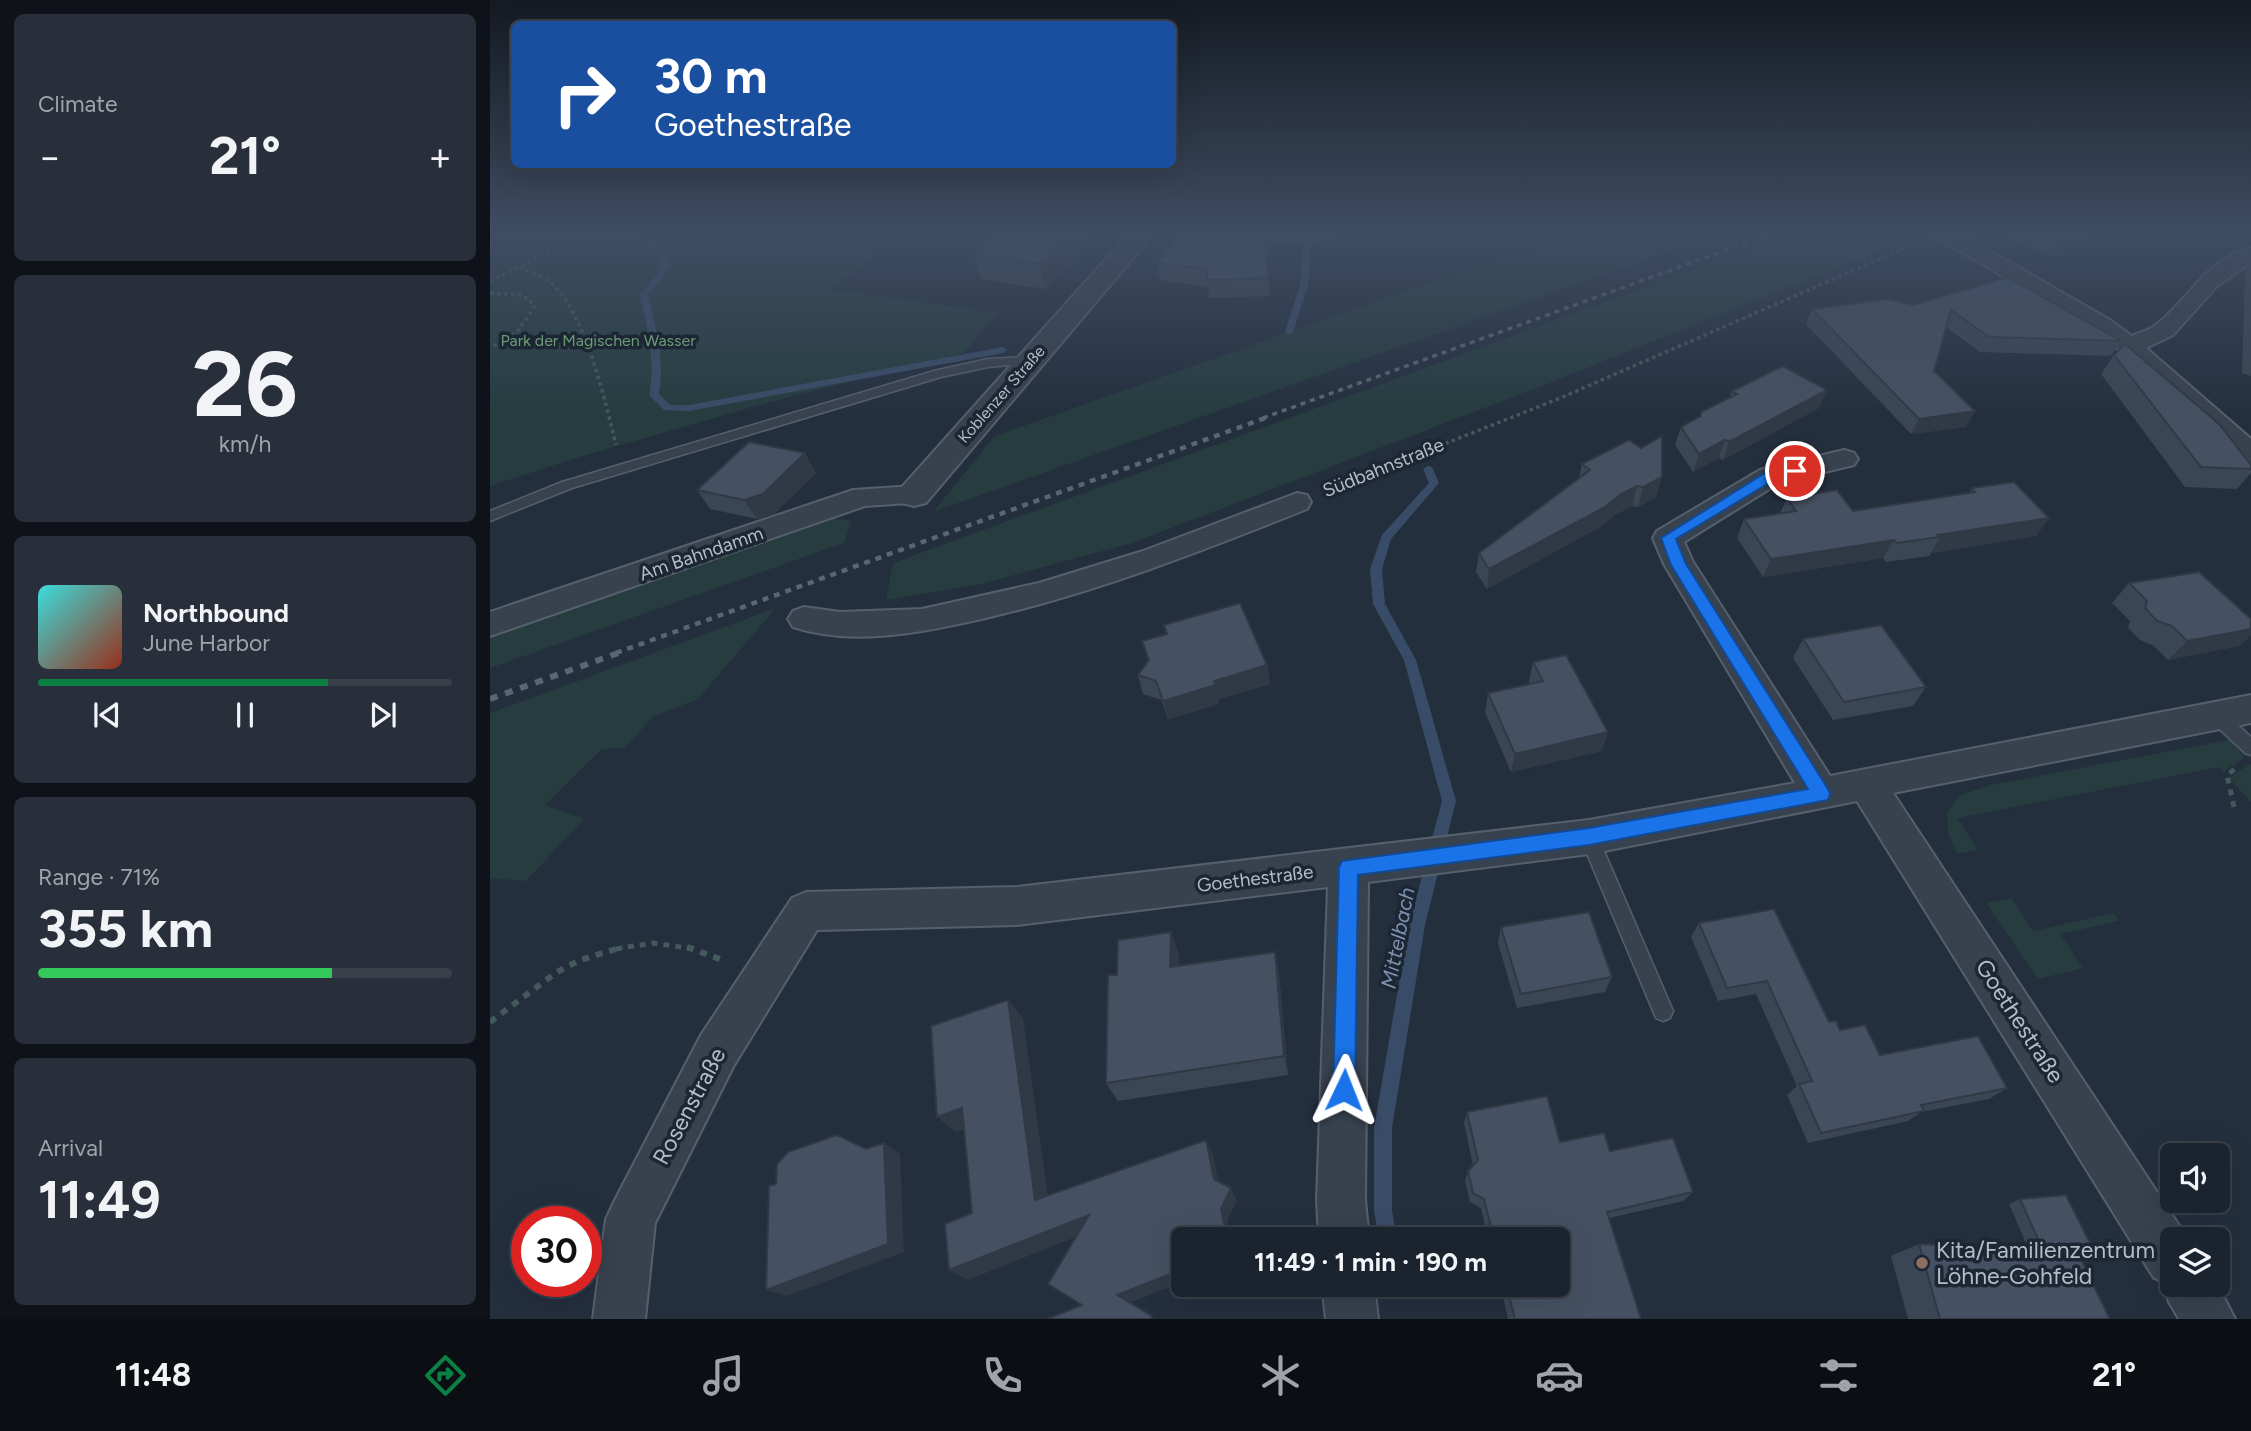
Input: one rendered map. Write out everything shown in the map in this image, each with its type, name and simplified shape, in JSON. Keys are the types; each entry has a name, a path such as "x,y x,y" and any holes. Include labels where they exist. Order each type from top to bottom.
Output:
{"street":[{"name":"Koblenzer Straße","path":"914,495 1090,293"},
{"path":"2046,293 2102,325 2130,346 2251,454"},
{"path":"2130,346 2165,330 2199,293"},
{"path":"1821,794 1679,565 1668,538 1770,476 1844,459"},
{"name":"Am Bahndamm","path":"490,624 863,497 914,495"},
{"name":"Südbahnstraße","path":"804,620 840,624 922,621 1041,594 1154,558 1297,502"},
{"name":"Goethestraße","path":"806,911 1017,906 1589,836 1821,794 2251,709"},
{"name":"Goethestraße","path":"1866,783 2160,1241"},
{"path":"1343,1227 1340,1200 1348,867"},
{"name":"Rosenstraße","path":"619,1319 631,1219 717,1051 806,911"},
{"path":"1349,1297 1352,1319"},
{"path":"2195,1297 2209,1319"}],"lane":[{"path":"490,516 567,485 938,374 988,363 1029,361"},
{"path":"2217,716 2251,748"},
{"path":"1589,836 1663,1011"}],"path":[{"path":"490,293 523,295 535,306 526,325 503,343 490,348"},
{"path":"559,293 571,307 592,365 621,468"},
{"name":"Südbahnstraße","path":"1297,502 1558,398 1799,293"},
{"path":"2234,807 2227,775 2237,768"},
{"path":"490,1022 535,986 570,963 606,950 649,943 703,948 727,962 728,990 714,1010 740,1014"}],"green space":[{"name":"Park der Magischen Wasser","path":"490,293 855,293 997,313 964,353 777,400 576,458 490,486"},
{"path":"1402,293 1552,293 933,512 995,436"},
{"path":"1632,293 1775,293 1539,387 1132,543 981,584 886,600 893,563"},
{"path":"824,517 852,521 844,543 490,668 490,630"},
{"path":"776,608 698,699 654,716 624,748 602,749 545,805 584,819 526,881 490,878 490,713"},
{"path":"2229,740 2245,757 2223,772 2219,767 1957,818 1978,850 1957,854 1948,833 1947,812 1960,795 1991,785"},
{"path":"2251,765 2251,802 2229,778"},
{"path":"2011,898 2033,931 2114,913 2119,921 2060,934 2083,968 2038,979 1986,903"}],"building":[{"path":"1956,293 2035,293 2121,341 1989,337 1951,310 1934,371 1975,411 1919,419 1812,309 1887,299 1914,305"},
{"path":"2125,344 2219,424 2251,465 2251,469 2201,467 2114,355"},
{"path":"1783,366 1827,390 1729,442 1725,440 1699,454 1681,427 1701,416 1701,412 1737,394 1732,391"},
{"path":"1662,436 1662,477 1621,494 1605,507 1489,569 1479,553 1590,470 1582,464 1629,440 1641,448"},
{"path":"749,442 805,453 763,494 744,500 697,490"},
{"path":"2014,482 2049,518 1938,535 1940,537 1897,543 1894,540 1771,559 1744,519 1796,511 1787,498 1837,490 1853,511 1975,492 1972,488"},
{"path":"2199,572 2251,619 2251,629 2187,641 2172,626 2157,621 2145,608 2147,601 2129,583"},
{"path":"1240,603 1267,665 1214,681 1216,685 1163,701 1156,681 1138,675 1149,660 1142,641 1167,634 1164,625"},
{"path":"1881,625 1926,687 1844,702 1803,639"},
{"path":"1566,655 1608,732 1515,754 1488,693 1543,681 1533,662"},
{"path":"1774,909 1829,1022 1836,1021 1840,1030 1865,1025 1880,1055 1978,1036 2007,1088 1921,1105 1924,1111 1821,1133 1799,1084 1812,1081 1767,981 1727,988 1699,923"},
{"path":"1589,912 1612,977 1521,994 1501,927"},
{"path":"1171,932 1170,967 1275,952 1284,1056 1106,1083 1108,975 1117,975 1118,940"},
{"path":"1008,1000 1035,1200 1206,1140 1214,1179 1231,1188 1221,1209 1225,1227 1171,1227 1171,1274 1117,1295 1152,1316 1151,1319 1047,1319 1082,1305 1048,1284 1089,1215 949,1270 945,1224 972,1213 962,1108 937,1117 931,1026"},
{"path":"1547,1096 1560,1142 1604,1133 1610,1151 1673,1138 1693,1192 1607,1212 1641,1319 1515,1319 1509,1297 1570,1297 1570,1227 1491,1227 1484,1199 1473,1193 1468,1171 1478,1160 1467,1112"},
{"path":"837,1135 866,1149 884,1143 888,1244 766,1290 769,1186 776,1184 777,1164 788,1152"},
{"path":"2066,1195 2091,1245 2043,1250 2020,1199"},
{"path":"1919,1244 2077,1252 2110,1319 1940,1319"}],"waterway":[{"path":"646,293 644,295 658,368 654,395 667,408 689,408 1003,350"},
{"name":"Mittelbach","path":"1289,332 1301,293"},
{"name":"Mittelbach","path":"1386,1227 1383,1211 1383,1128 1417,925 1449,801 1410,660 1379,604 1376,569 1386,538 1434,483 1428,469"}],"railway":[{"path":"1263,418 1609,293"},
{"path":"616,653 1268,417"},
{"path":"490,699 621,652"}],"place":[{"name":"Kita/Familienzentrum Löhne-Gohfeld","path":"1922,1263"}],"route":[{"path":"1344,1090 1348,867 1589,836 1821,794 1679,565 1668,538 1770,476 1795,471"}]}
